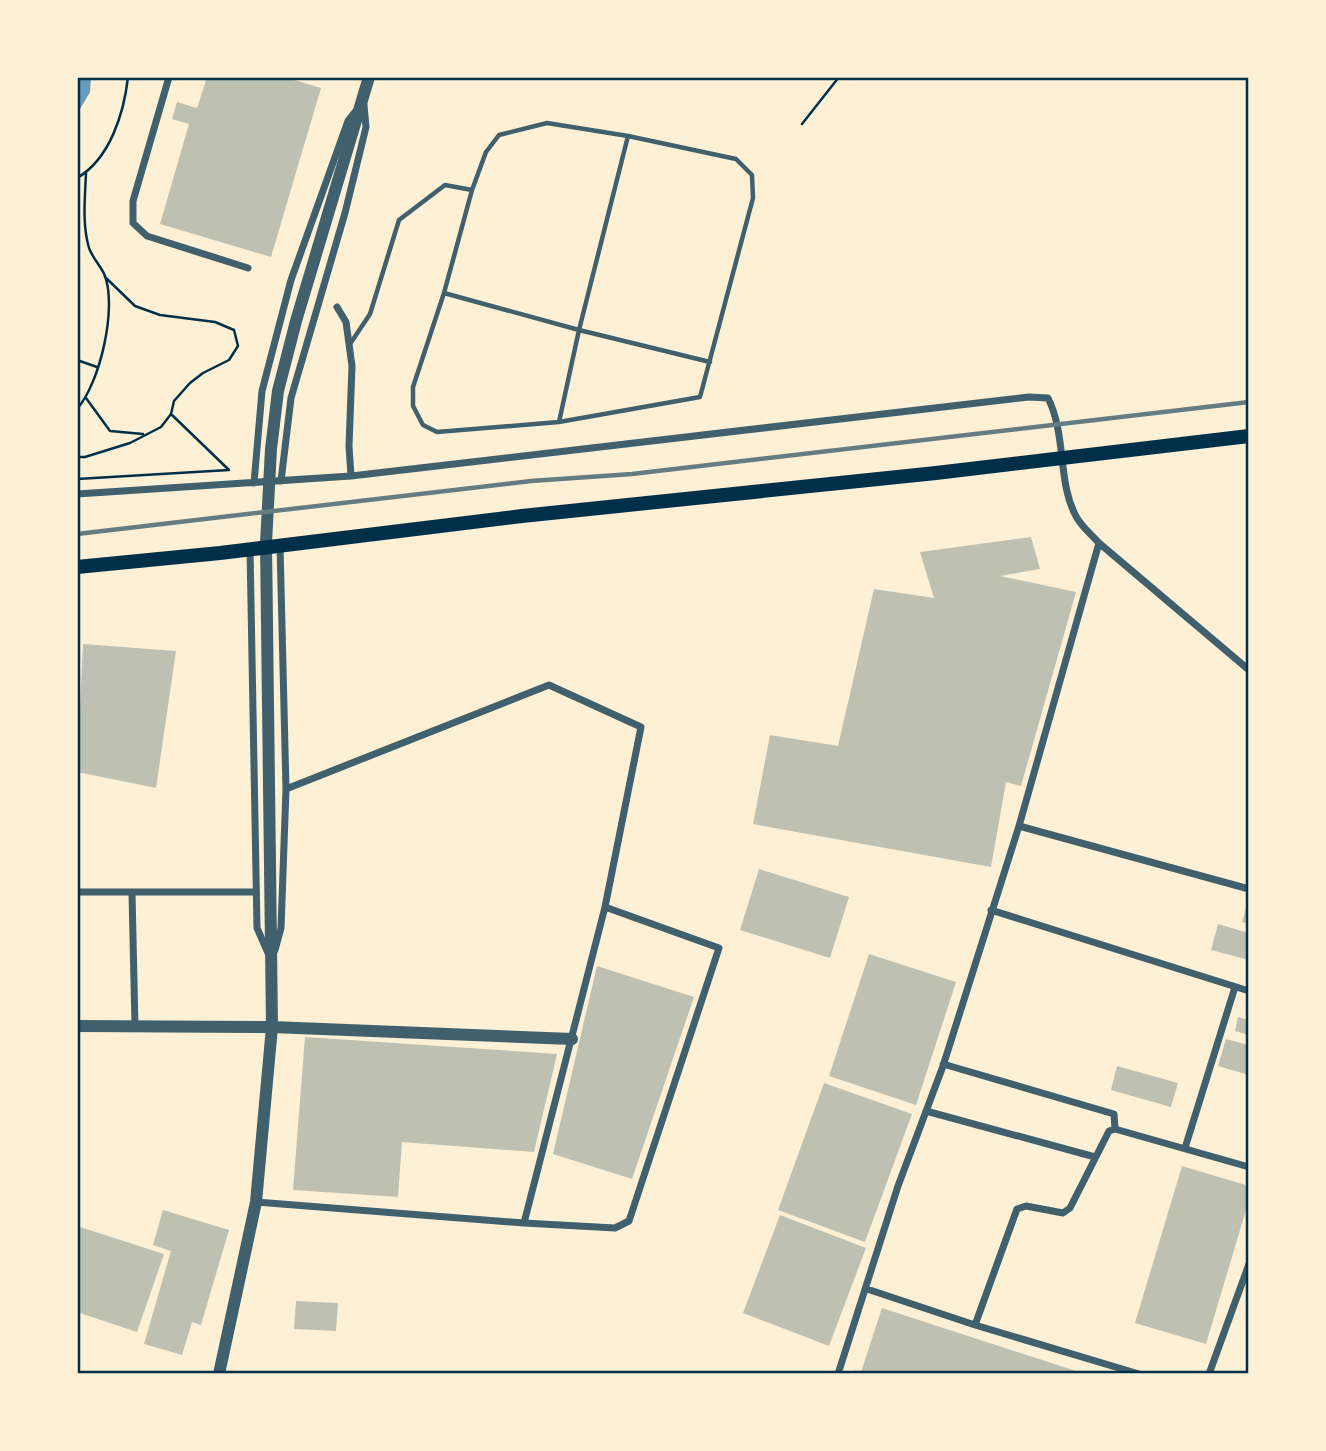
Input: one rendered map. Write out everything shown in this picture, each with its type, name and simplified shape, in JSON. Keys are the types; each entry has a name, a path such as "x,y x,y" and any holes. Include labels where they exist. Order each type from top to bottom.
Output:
{"main road":[{"path":"77,567 522,516 922,475 1249,436"}],"street":[{"path":"169,77 133,201 133,223 147,236 248,268"},
{"path":"219,1374 256,1202 272,1027 266,543 271,449 278,391 369,77"},
{"path":"281,481 290,398 345,213 366,127 364,101"},
{"path":"254,483 262,391 291,280 348,121 364,101"},
{"path":"337,307 346,322 352,366 349,446 351,476"},
{"path":"77,494 351,476 1029,397 1048,398 1056,413 1067,492 1077,519 1099,543 1249,670"},
{"path":"838,1374 898,1186 943,1064 1019,826 1099,543"},
{"path":"271,961 281,928 286,789 280,545"},
{"path":"250,549 257,928 271,961"},
{"path":"286,789 549,685 641,727 605,907 524,1223"},
{"path":"1019,826 1249,890"},
{"path":"77,892 257,892"},
{"path":"132,893 135,1026"},
{"path":"256,1202 615,1228 629,1221 719,948 605,907"},
{"path":"991,910 1249,991"},
{"path":"1185,1148 1235,987"},
{"path":"77,1026 272,1027 572,1039"},
{"path":"943,1064 1114,1114 1115,1129"},
{"path":"926,1111 1094,1157"},
{"path":"975,1325 1017,1209 1026,1206 1063,1213 1070,1208 1109,1131 1115,1129 1249,1167"},
{"path":"1209,1374 1249,1264"},
{"path":"867,1289 975,1325 1139,1374"}],"lane":[{"path":"547,123 628,136 736,159 751,175 753,198 700,397 559,422 437,432 424,425 413,406 413,387 444,293 472,190 486,152 499,135 547,123"},
{"path":"559,422 579,330 628,136"},
{"path":"349,345 370,314 399,220 445,185 472,190"},
{"path":"444,293 710,362"}],"path":[{"path":"77,178 86,173 106,149 125,98 128,77"},
{"path":"802,124 839,77"},
{"path":"77,457 130,443 160,427 171,414 174,401 190,383 229,360 237,346 234,330 215,323 160,315 135,306 105,277 95,262 87,235 86,173"},
{"path":"77,409 86,398 105,346 109,315 105,277"},
{"path":"77,360 98,368"},
{"path":"86,398 110,431 144,434"},
{"path":"77,479 229,470 171,414"}],"water":[{"path":"78,77 91,77 90,92 77,114"}],"building":[{"path":"207,77 284,77 321,88 271,257 160,224 189,124 172,119 177,102 197,108"},
{"path":"1031,537 1040,569 1000,576 1076,592 1021,786 1006,782 991,867 753,824 770,735 838,746 874,589 934,598 920,552"},
{"path":"83,644 176,651 156,788 77,772"},
{"path":"759,869 849,897 830,958 740,930"},
{"path":"1249,901 1249,924 1242,922"},
{"path":"1218,924 1249,933 1249,960 1211,950"},
{"path":"869,954 956,982 916,1105 829,1076"},
{"path":"597,966 694,997 632,1179 553,1154"},
{"path":"1238,1017 1249,1020 1249,1035 1235,1031"},
{"path":"305,1037 557,1054 534,1152 402,1142 398,1197 293,1190"},
{"path":"1226,1039 1249,1045 1249,1075 1218,1066"},
{"path":"1117,1066 1178,1083 1171,1107 1111,1090"},
{"path":"824,1083 912,1114 865,1242 778,1210"},
{"path":"1182,1166 1249,1186 1249,1200 1206,1344 1135,1323"},
{"path":"163,1210 229,1230 201,1325 192,1322 182,1355 144,1344 171,1251 153,1245"},
{"path":"780,1215 866,1248 829,1346 743,1313"},
{"path":"77,1226 164,1254 137,1332 77,1312"},
{"path":"296,1301 338,1303 336,1331 294,1329"},
{"path":"882,1308 1082,1374 854,1374 855,1370 861,1372"}],"railway":[{"path":"77,534 531,481 632,474 1249,402"}]}
